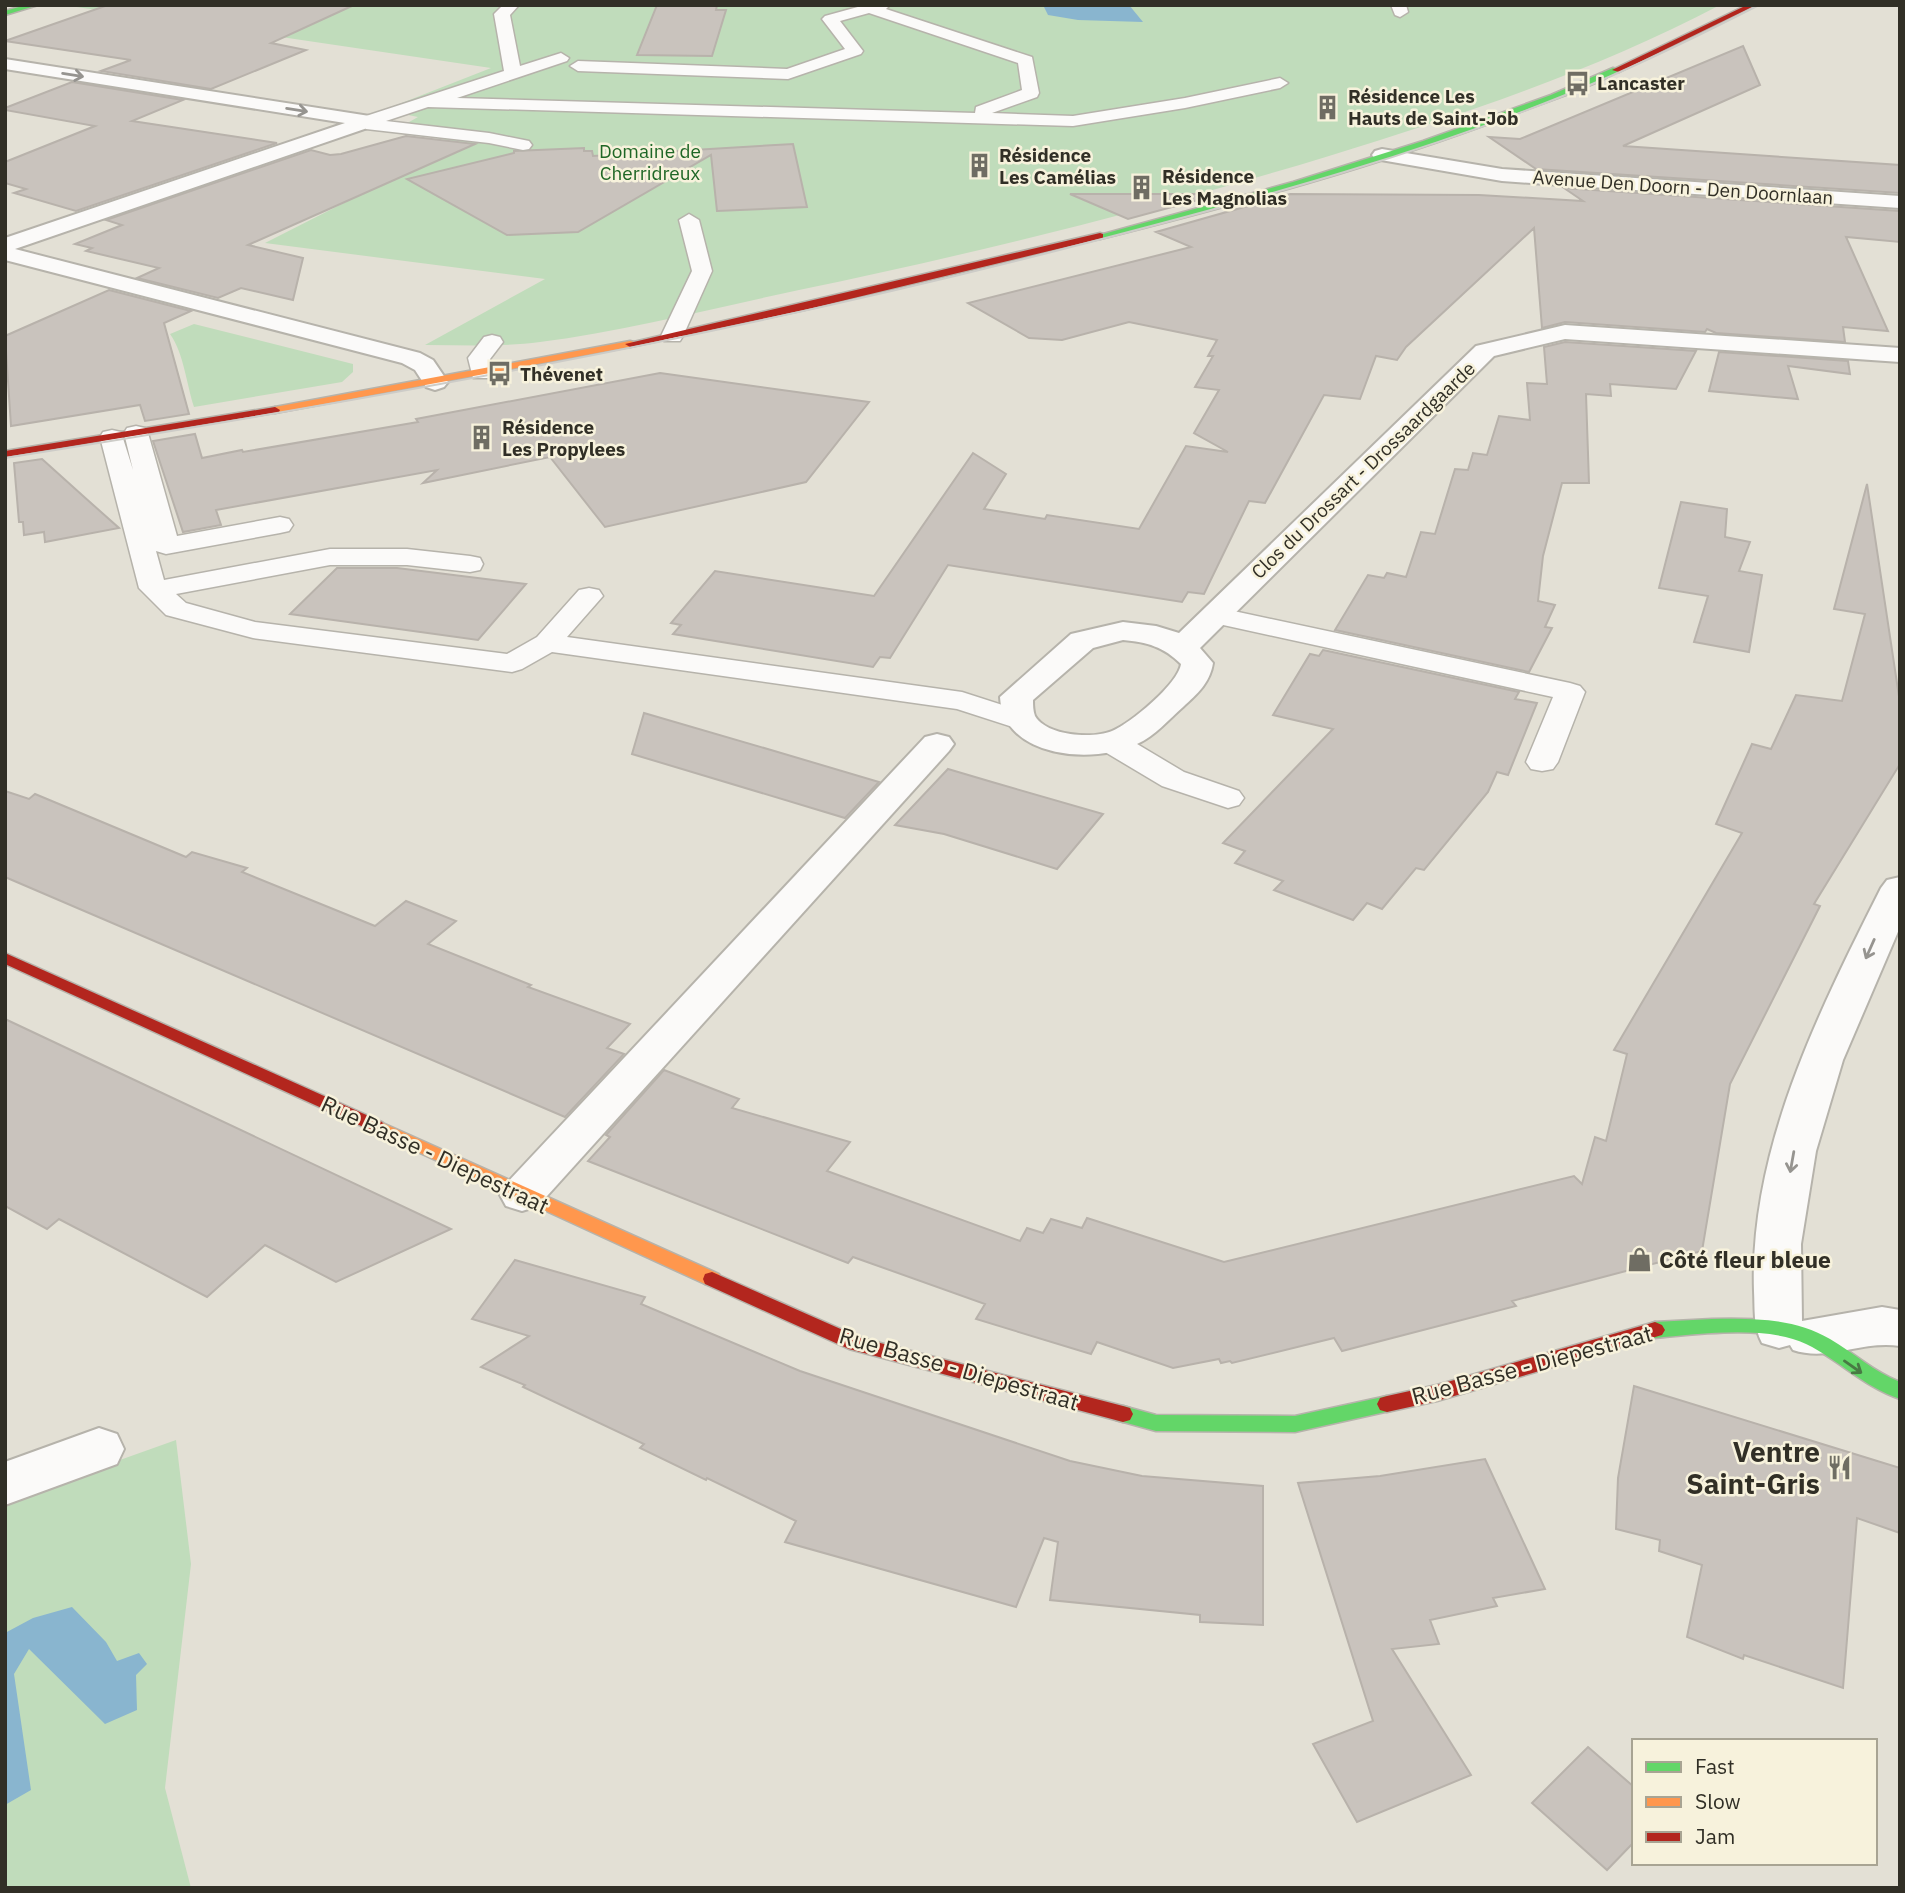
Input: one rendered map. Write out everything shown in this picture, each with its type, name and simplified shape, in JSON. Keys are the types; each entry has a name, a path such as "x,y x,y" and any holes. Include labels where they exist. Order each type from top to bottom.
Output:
{"street":[{"path":"5,13 35,5"},
{"path":"5,454 435,382 673,336 849,298 1056,248 1245,197 1419,143 1586,82 1659,51 1753,5"},
{"path":"5,64 365,122"},
{"path":"5,245 365,122"},
{"name":"Avenue Den Doorn - Den Doornlaan","path":"1419,143 1468,169"},
{"name":"Avenue Den Doorn - Den Doornlaan","path":"1382,155 1502,175 1900,202"},
{"path":"5,253 411,358 424,365 435,382"},
{"name":"Clos du Drossart - Drossaardgaarde","path":"1183,647 1485,351 1565,332 1900,355"},
{"path":"1123,632 1142,632 1170,639 1183,647 1196,663 1193,680 1137,731 1111,742 1070,744 1041,736 1019,720 1014,709 1016,697 1082,641 1123,632"},
{"path":"522,1195 937,744"},
{"path":"1900,887 1872,943 1819,1065 1796,1143 1778,1245 1794,1334 1875,1383 1900,1391"},
{"name":"Rue Basse - Diepestraat","path":"5,958 522,1195 856,1344 1156,1423 1295,1424 1437,1393 1645,1331 1709,1325 1794,1334 1882,1325 1900,1328"},
{"path":"5,1484 99,1449"}],"lane":[{"path":"512,5 502,14 513,74"},
{"path":"578,66 788,74 855,51 830,19 878,7 1026,60 1031,93 966,117"},
{"path":"365,122 561,58"},
{"path":"788,74 858,114"},
{"path":"428,102 1073,121 1185,103 1280,83"},
{"path":"365,122 523,145"},
{"path":"673,336 702,271 690,219"},
{"path":"481,373 479,358 492,342"},
{"path":"124,435 166,546 280,525"},
{"path":"124,435 156,590 176,609 253,630 512,663 547,643 589,596"},
{"path":"156,590 330,556 407,556 470,564"},
{"path":"1215,615 1570,692 1542,762"},
{"path":"547,643 962,701 1019,720"},
{"path":"1111,742 1172,779 1228,798"}],"green space":[{"name":"Domaine de Cherridreux","path":"63,5 1720,5 1625,50 1528,90 1379,140 1132,212 866,276 604,332 511,345 425,345 545,279 265,243 462,143 395,130 418,117 384,110 491,68"},
{"path":"194,324 353,364 353,372 342,382 194,407 182,359 170,334"},
{"path":"176,1440 191,1564 165,1788 191,1888 5,1888 5,1501"}],"water":[{"path":"1043,5 1129,5 1143,22 1078,20 1048,15"},
{"path":"72,1607 106,1642 117,1661 139,1653 147,1664 136,1675 137,1710 105,1724 29,1649 14,1674 31,1790 5,1805 5,1633 33,1618"}],"building":[{"path":"108,5 354,5 271,43 306,50 211,89 101,71 131,60 5,41"},
{"path":"657,5 717,5 716,10 726,10 712,56 637,55"},
{"path":"1743,46 1760,85 1623,146 1900,165 1900,193 1536,169 1489,137 1520,139"},
{"path":"72,82 183,100 132,121 277,143 76,211 14,193 26,189 5,183 5,162 95,126 5,108"},
{"path":"406,136 475,144 248,245 303,258 293,300 241,288 218,298 137,278 159,268 86,251 92,248 75,244 122,225 106,220 311,150 330,155 341,154"},
{"path":"793,144 807,207 717,211 711,155 578,232 507,235 407,179 514,151 584,148 584,151 592,151 593,156"},
{"path":"1564,188 1900,211 1900,242 1846,237 1888,331 1843,327 1845,342 1716,333 1707,329 1705,332 1565,322 1542,328 1534,228 1406,347 1397,360 1376,356 1360,399 1324,395 1265,503 1249,501 1204,594 1188,592 1182,602 948,565 890,658 880,657 873,667 673,634 681,625 671,623 715,571 874,596 973,453 1006,474 984,509 1045,519 1047,515 1139,529 1186,446 1228,452 1194,433 1219,390 1195,387 1213,356 1208,356 1217,340 1129,322 1062,340 1029,338 968,303 1191,247 1156,232 1290,194 1479,195 1583,201"},
{"path":"1070,194 1220,194 1128,219"},
{"path":"109,290 191,311 164,323 189,414 145,421 140,405 11,426 5,336"},
{"path":"1565,342 1696,351 1676,389 1610,384 1611,396 1586,394 1589,483 1562,483 1543,556 1538,601 1555,605 1545,627 1552,628 1529,672 1335,630 1368,575 1384,578 1387,573 1406,577 1421,532 1435,534 1455,469 1468,470 1473,453 1487,455 1499,416 1530,420 1527,383 1547,384 1544,347"},
{"path":"1719,352 1848,361 1850,374 1788,366 1798,399 1709,391"},
{"path":"660,373 869,402 806,482 605,527 550,457 423,483 437,470 216,510 221,525 183,532 153,441 195,434 202,458 418,422 416,419"},
{"path":"42,459 119,528 45,542 44,532 24,535 23,522 19,522 14,463"},
{"path":"1867,484 1900,703 1900,764 1814,904 1820,906 1730,1084 1702,1251 1512,1301 1516,1306 1342,1351 1334,1338 1232,1363 1221,1363 1219,1359 1173,1368 1097,1342 1091,1354 976,1319 985,1304 853,1257 848,1263 588,1161 610,1137 606,1135 664,1070 739,1099 732,1108 850,1142 827,1171 1020,1241 1027,1228 1043,1233 1051,1219 1082,1228 1087,1218 1224,1262 1574,1176 1582,1184 1595,1137 1606,1141 1627,1054 1614,1050 1742,833 1716,824 1752,744 1771,749 1796,695 1842,701 1865,614 1834,609"},
{"path":"1681,502 1727,509 1725,537 1750,542 1739,571 1762,575 1749,652 1694,642 1708,596 1659,588"},
{"path":"337,568 397,568 526,584 478,640 290,614"},
{"path":"1323,650 1519,692 1515,699 1537,703 1508,775 1497,772 1488,792 1424,870 1416,868 1382,909 1367,903 1353,920 1274,890 1283,881 1235,863 1245,851 1223,843 1333,729 1273,715 1310,654 1319,656"},
{"path":"644,713 879,782 845,818 632,754"},
{"path":"948,769 1103,814 1057,869 944,834 895,825"},
{"path":"5,791 29,799 35,794 186,857 192,852 247,868 242,872 375,926 406,901 456,921 428,944 531,985 528,987 630,1024 607,1048 624,1054 565,1117 5,877"},
{"path":"5,1019 451,1229 336,1282 265,1245 207,1297 59,1219 47,1229 5,1206"},
{"path":"515,1260 645,1297 641,1304 800,1371 1070,1461 1142,1476 1263,1486 1263,1625 1200,1622 1200,1615 1050,1600 1058,1542 1044,1538 1016,1607 785,1542 796,1521 640,1448 644,1444 523,1387 525,1385 481,1367 529,1336 472,1319"},
{"path":"1634,1386 1900,1468 1900,1533 1857,1518 1843,1688 1744,1655 1743,1659 1687,1637 1702,1565 1659,1551 1660,1540 1616,1529 1618,1478"},
{"path":"1485,1459 1545,1589 1493,1598 1497,1606 1430,1620 1439,1644 1392,1649 1471,1775 1357,1822 1313,1744 1373,1721 1298,1483 1380,1476"},
{"path":"1588,1747 1632,1785 1632,1844 1607,1870 1532,1803"}],"tram line":[{"path":"5,458 273,414 674,339 939,280 1071,247 1276,192 1479,128 1611,76 1759,5"}],"traffic: fast":[{"path":"5,13 35,5"},
{"path":"1100,236 1361,164 1490,121 1616,70"},
{"path":"1655,1330 1735,1326 1797,1332 1824,1345 1875,1380 1900,1391"},
{"path":"1123,1414 1156,1423 1295,1424 1387,1404"}],"traffic: slow":[{"path":"275,410 630,344"},
{"path":"376,1126 712,1279"}],"traffic: jam":[{"path":"1616,70 1753,5"},
{"path":"630,344 804,307 1100,236"},
{"path":"5,454 275,410"},
{"path":"5,958 376,1126"},
{"path":"712,1279 856,1344 1123,1414"},
{"path":"1387,1404 1437,1393 1655,1330"}],"place":[{"name":"Lancaster","path":"1577,83"},
{"name":"Résidence Les Hauts de Saint-Job","path":"1328,107"},
{"name":"Résidence Les Camélias","path":"979,166"},
{"name":"Résidence Les Magnolias","path":"1142,187"},
{"name":"Thévenet","path":"500,374"},
{"name":"Résidence Les Propylees","path":"482,438"},
{"name":"Côté fleur bleue","path":"1639,1260"},
{"name":"Ventre Saint-Gris","path":"1840,1468"}]}
